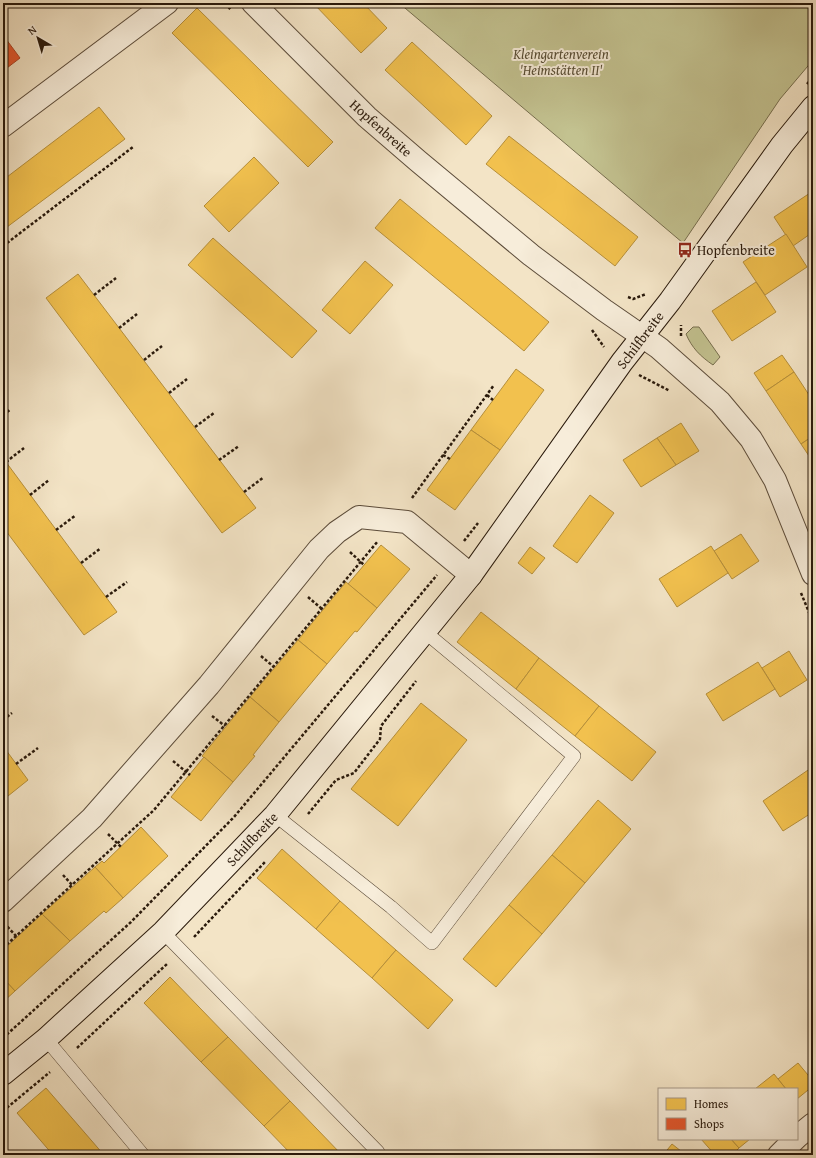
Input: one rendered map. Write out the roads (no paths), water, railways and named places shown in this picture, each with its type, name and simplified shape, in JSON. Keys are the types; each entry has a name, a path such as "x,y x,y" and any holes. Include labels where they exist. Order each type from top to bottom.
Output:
{"street":[{"path":"3,126 167,3"},
{"name":"Hopfenbreite","path":"254,3 367,117 418,161 531,255 604,310 659,348 720,402 751,439 774,480 813,574"},
{"name":"Schilfbreite","path":"3,1074 46,1038 163,932 275,815 471,575 622,362 670,301 782,145 813,107"},
{"path":"6,892 97,812 209,685 319,549 337,532 359,517 407,522 471,575"},
{"path":"798,1136 813,1124"},
{"path":"779,1155 794,1140"}],"lane":[{"path":"275,815 391,907 432,943 574,756 425,632"},
{"path":"163,932 378,1152 375,1155"},
{"path":"46,1038 143,1155"}],"place":[{"name":"Hopfenbreite","path":"685,250"}],"park label":[{"name":"Kleingartenverein 'Heimstätten II'","path":"561,62"}]}
